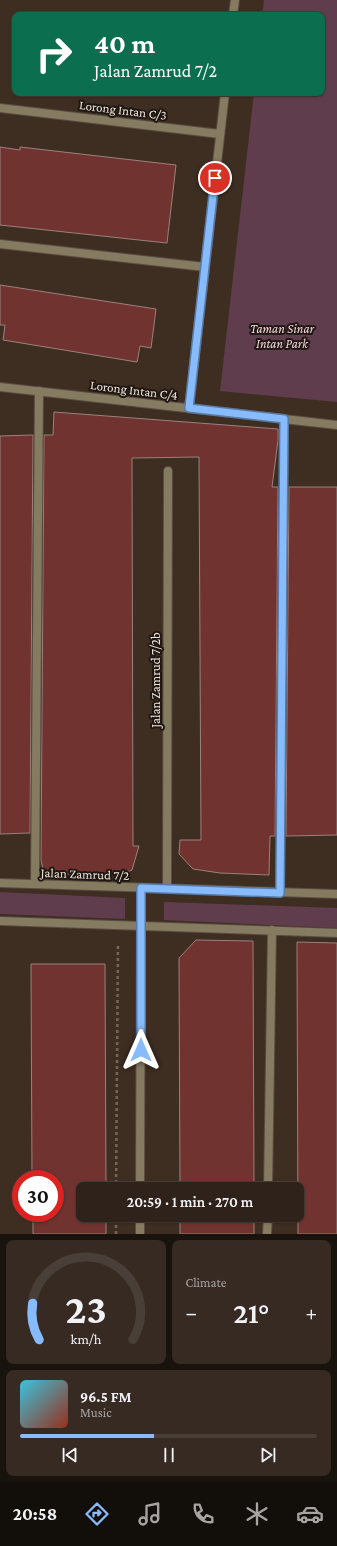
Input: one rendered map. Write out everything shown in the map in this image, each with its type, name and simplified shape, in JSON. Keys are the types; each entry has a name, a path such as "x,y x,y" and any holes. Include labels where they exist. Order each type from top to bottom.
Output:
{"street":[{"path":"233,12 235,0"},
{"path":"189,408 225,96"},
{"name":"Lorong Intan C/3","path":"0,108 220,134"},
{"path":"0,244 205,267"},
{"name":"Lorong Intan C/4","path":"0,387 337,425"},
{"path":"35,884 39,391"},
{"path":"280,893 284,419"},
{"name":"Jalan Zamrud 7/2b","path":"167,889 168,471"},
{"name":"Jalan Zamrud 7/2","path":"0,883 337,894"},
{"path":"140,1182 141,888"},
{"path":"0,921 337,933"},
{"path":"268,1182 272,930"},
{"path":"140,1222 140,1234"},
{"path":"267,1234 268,1222"}],"path":[{"path":"116,1182 118,926"},
{"path":"116,1222 116,1234"}],"green space":[{"name":"Taman Sinar Intan Park","path":"264,0 337,0 337,402 220,391 254,96 325,96 325,12 262,12"},
{"path":"0,892 125,898 125,919 0,914"},
{"path":"164,902 337,908 337,928 164,920"}],"building":[{"path":"0,147 20,150 20,147 176,165 167,243 0,225"},
{"path":"0,285 156,309 151,348 140,346 137,362 3,340 5,325 0,325"},
{"path":"54,412 278,429 272,487 278,487 275,836 270,836 269,875 220,873 193,869 179,854 180,840 201,840 199,457 132,458 133,846 139,846 132,870 122,874 44,874 41,860 44,435 53,435"},
{"path":"33,435 30,833 0,834 0,436"},
{"path":"289,487 337,487 337,835 286,836"},
{"path":"196,940 253,941 254,1182 180,1182 179,958"},
{"path":"297,942 337,943 337,1234 298,1234 298,1222 304,1222 304,1182 298,1182"},
{"path":"31,964 105,964 106,1182 76,1182 76,1222 106,1222 106,1234 33,1234 33,1222 64,1222 64,1170 32,1170"},
{"path":"180,1222 254,1222 254,1234 180,1234"}],"route":[{"path":"141,1050 141,888 280,893 284,419 189,408 215,178"}]}
